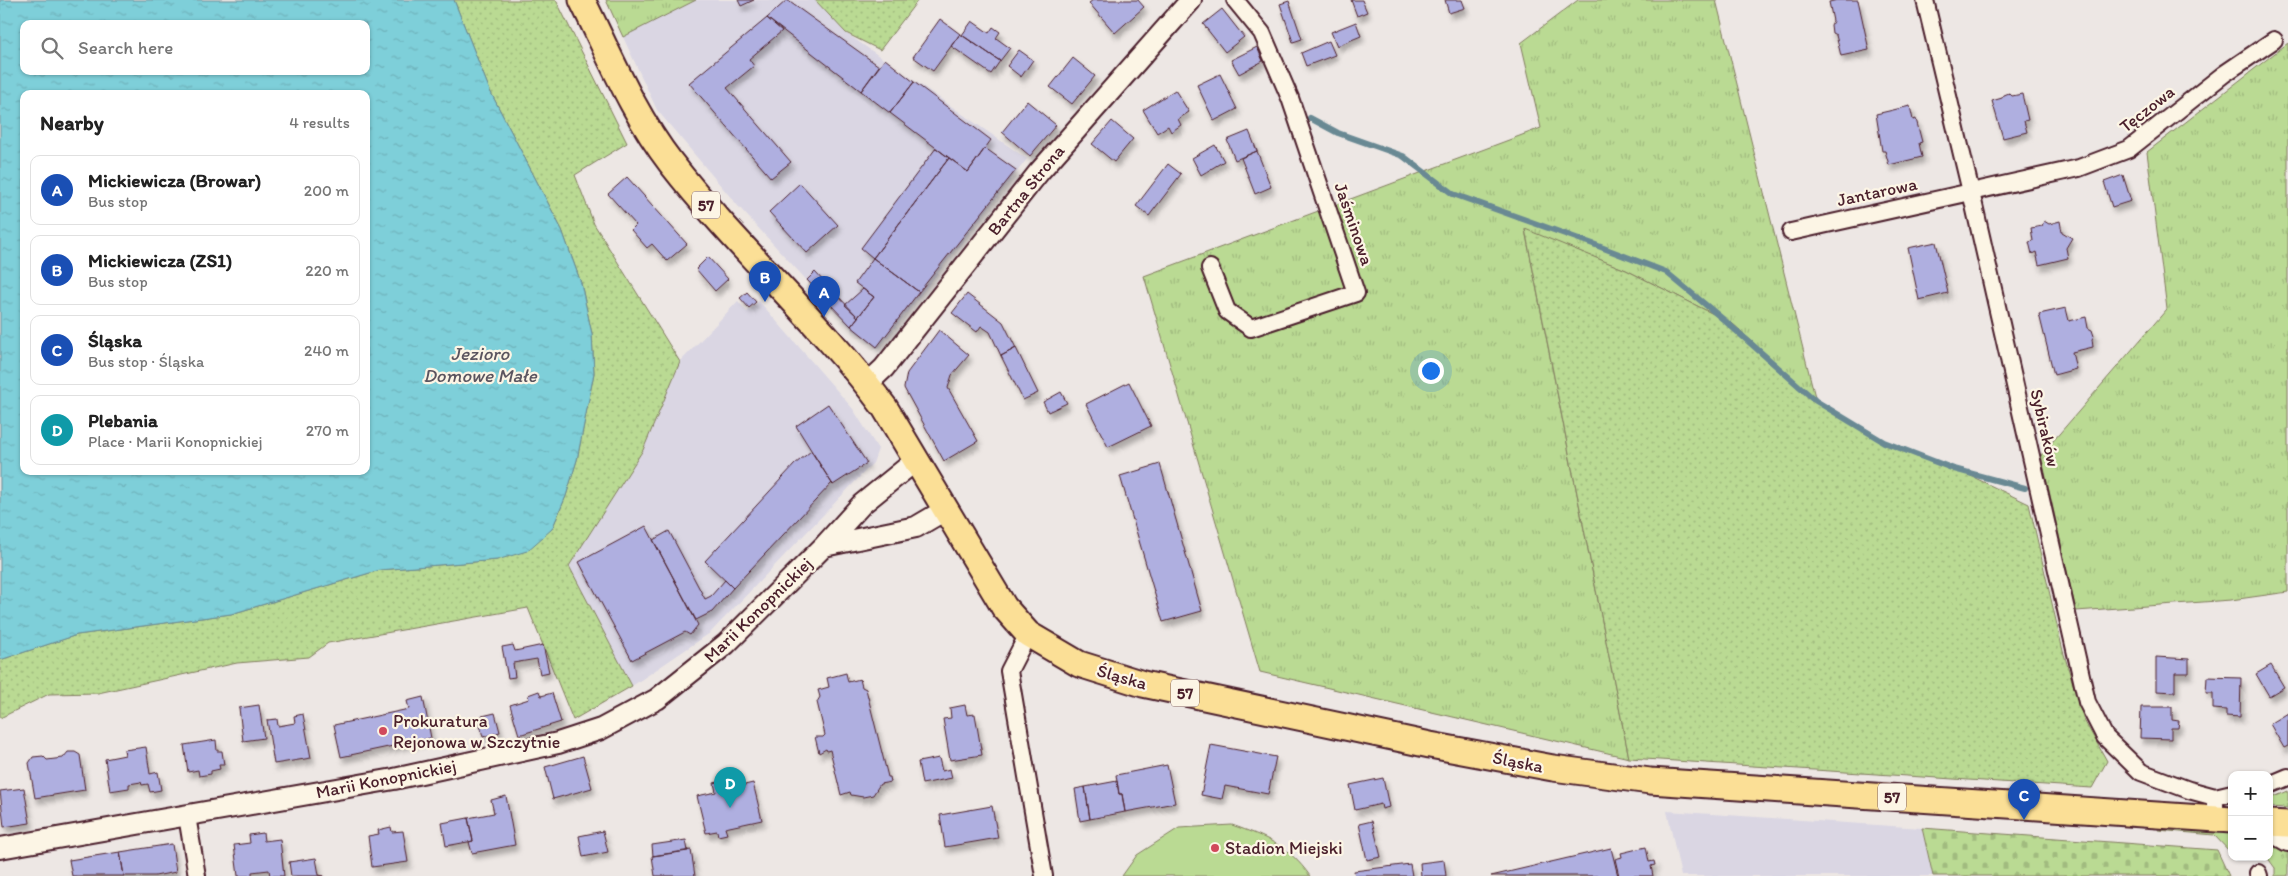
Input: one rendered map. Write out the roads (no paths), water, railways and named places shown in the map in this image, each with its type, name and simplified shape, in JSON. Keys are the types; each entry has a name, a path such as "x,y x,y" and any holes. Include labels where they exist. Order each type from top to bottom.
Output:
{"main road":[{"name":"57","path":"582,0 648,130 669,161 694,192 786,291 867,384 885,408 915,461"},
{"name":"Śląska","path":"915,461 1004,607 1028,634 1079,664 1144,684 1430,745 1553,768 1650,782 2220,812"},
{"path":"2273,823 2288,824"},
{"path":"2273,831 2288,840"}],"street":[{"name":"Bartna Strona","path":"867,384 884,368 1039,172 1191,0"},
{"name":"Jaśminowa","path":"1210,268 1227,311 1251,328 1356,294 1290,98 1262,33 1236,0"},
{"name":"Sybiraków","path":"1925,0 1971,192 2087,702 2105,738 2141,772 2189,790 2220,812"},
{"name":"Tęczowa","path":"1971,192 2079,168 2129,149 2224,74 2274,40"},
{"name":"Jantarowa","path":"1790,232 1971,192"},
{"name":"Marii Konopnickiej","path":"0,848 394,779 558,743 601,729 658,699 726,644 824,546 862,504 915,461"},
{"name":"Marii Konopnickiej","path":"824,546 916,528 945,510"},
{"path":"1028,634 1009,671 1044,876"},
{"path":"2273,784 2288,777"},
{"path":"2220,812 2228,799"},
{"path":"187,816 197,876"}],"water":[{"name":"Jezioro Domowe Małe","path":"0,0 454,0 490,91 562,230 581,283 592,334 594,373 577,460 566,496 552,529 527,551 497,560 380,570 231,614 77,635 0,660"}],"waterway":[{"path":"1310,118 1338,133 1403,156 1453,194 1666,272 1816,401 1884,442 1954,469 2025,488"}],"place":[{"name":"Mickiewicza (ZS1)","path":"765,302"},
{"name":"Mickiewicza (Browar)","path":"824,317"},
{"name":"Prokuratura Rejonowa w Szczytnie","path":"383,731"},
{"name":"Plebania","path":"730,808"},
{"name":"Śląska","path":"2024,820"},
{"name":"Stadion Miejski","path":"1215,848"}]}
